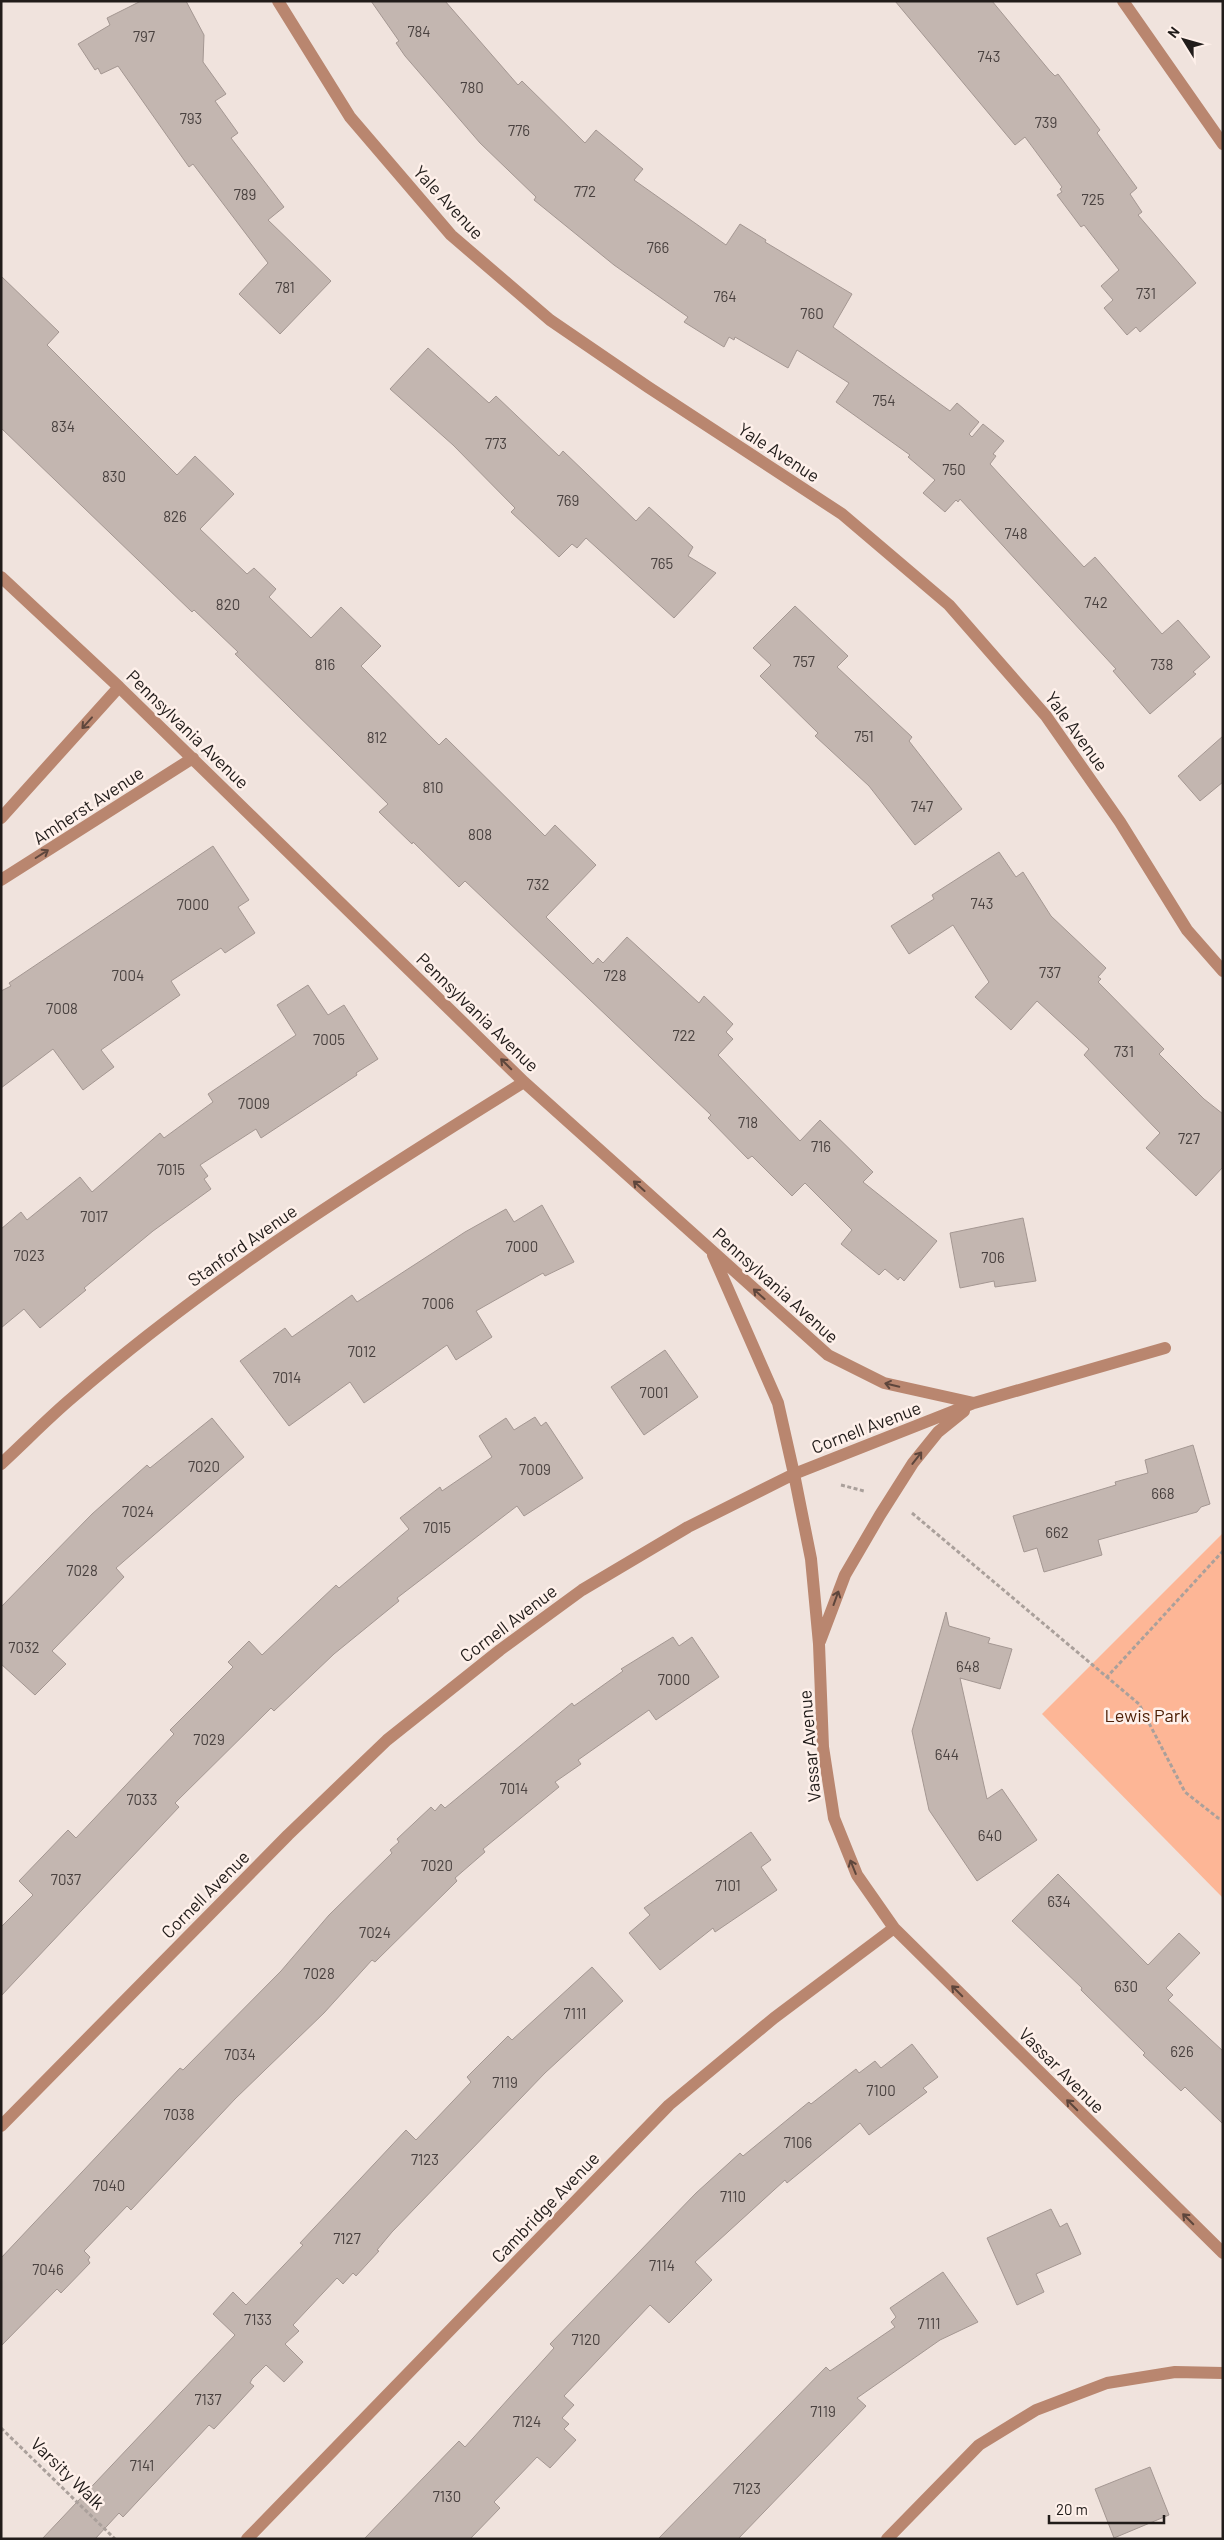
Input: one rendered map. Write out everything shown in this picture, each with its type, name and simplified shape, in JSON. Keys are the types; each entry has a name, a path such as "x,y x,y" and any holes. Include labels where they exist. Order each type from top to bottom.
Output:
{"street":[{"name":"Yale Avenue","path":"278,1 350,117 451,235 550,320 648,387 842,514 949,605 1046,716 1120,822 1187,930 1223,972"},
{"path":"1123,1 1223,144"},
{"name":"Pennsylvania Avenue","path":"1,577 120,687 524,1082 828,1356 884,1383 974,1403"},
{"path":"1,818 120,687"},
{"name":"Amherst Avenue","path":"1,880 193,758"},
{"name":"Stanford Avenue","path":"1,1464 72,1397 175,1314 390,1165 524,1082"},
{"name":"Vassar Avenue","path":"710,1250 778,1403 811,1559 819,1644 823,1747 834,1818 856,1875 894,1928 1223,2253"},
{"name":"Cornell Avenue","path":"1,2126 288,1835 387,1740 500,1650 582,1590 688,1527 794,1474 974,1403 1165,1348"},
{"path":"819,1644 844,1575 913,1463 938,1432 974,1403"},
{"name":"Cambridge Avenue","path":"247,2539 669,2105 774,2018 894,1928"},
{"path":"887,2539 979,2444 1036,2410 1107,2383 1175,2372 1223,2373"}],"path":[{"path":"838,1485 891,1498 926,1523 1106,1678 1139,1704 1185,1792 1218,1818 1223,1819"},
{"path":"1106,1678 1223,1551"},
{"name":"Varsity Walk","path":"1,2428 115,2539"}],"green space":[{"name":"Lewis Park","path":"1223,1533 1223,1898 1042,1714"}],"building":[{"path":"141,1 186,1 204,35 203,62 226,94 215,101 238,133 231,138 284,207 268,220 331,281 280,334 239,294 268,263 193,164 189,167 118,66 101,74 98,68 95,70 78,44 110,25 107,18"},
{"path":"371,1 445,1 518,85 522,81 585,143 596,130 643,169 634,180 726,245 740,224 766,240 765,242 852,294 833,327 950,411 957,403 979,422 969,434 972,437 983,424 1004,441 993,454 996,456 990,464 1084,567 1095,557 1162,634 1178,620 1210,657 1193,672 1196,674 1150,714 1113,671 1116,669 960,499 958,502 956,500 945,512 923,493 935,480 908,457 910,455 836,402 849,383 797,350 788,368 735,337 734,340 729,337 724,347 684,322 688,317 614,265 534,200 536,197 480,143 405,56 396,43 399,41"},
{"path":"895,1 992,1 1049,70 1055,76 1058,74 1100,130 1097,133 1137,188 1130,194 1142,212 1138,215 1196,283 1140,332 1136,327 1127,335 1104,308 1113,300 1101,286 1119,270 1084,225 1081,227 1057,195 1062,192 1060,189 1062,187 1025,137 1015,145"},
{"path":"1,276 59,332 47,345 177,475 195,456 234,494 200,529 247,574 254,568 276,589 269,597 311,638 341,607 381,646 361,666 439,745 446,738 545,836 555,825 596,865 546,917 593,964 598,958 603,963 627,937 699,1003 704,996 733,1024 726,1032 733,1039 718,1055 800,1141 820,1120 873,1172 863,1182 937,1241 904,1281 900,1277 898,1280 885,1269 879,1275 841,1244 852,1230 805,1183 792,1196 752,1156 748,1159 708,1118 711,1115 465,881 459,887 413,842 412,844 379,812 388,804 235,654 238,652 194,610 192,612 1,428"},
{"path":"428,348 489,403 496,396 559,456 563,451 636,521 649,507 693,547 688,556 716,573 674,618 586,538 577,548 572,544 559,557 511,512 515,508 453,445 390,389"},
{"path":"795,606 848,656 837,667 912,737 909,741 962,809 915,845 869,786 815,736 818,733 760,676 771,665 753,648"},
{"path":"1223,736 1223,782 1200,801 1178,776"},
{"path":"213,846 249,900 238,907 255,933 225,953 221,948 171,981 180,995 101,1050 114,1067 83,1090 53,1049 1,1088 1,991 11,986 9,983"},
{"path":"999,852 1016,877 1023,872 1051,916 1106,968 1098,977 1101,979 1098,982 1164,1049 1159,1054 1204,1099 1223,1114 1223,1167 1196,1196 1146,1148 1160,1133 1084,1055 1089,1049 1037,1001 1011,1030 975,997 989,982 953,925 909,954 891,926 934,899 932,895"},
{"path":"308,985 328,1015 344,1005 378,1059 356,1073 357,1075 261,1138 256,1129 200,1165 208,1176 204,1179 211,1189 153,1231 84,1288 86,1290 40,1328 24,1309 1,1328 1,1229 21,1212 27,1220 80,1177 92,1192 160,1133 164,1138 213,1102 208,1094 296,1035 277,1005"},
{"path":"542,1205 574,1262 545,1276 543,1273 476,1311 492,1337 456,1360 447,1345 364,1403 350,1382 289,1426 240,1361 285,1328 292,1337 352,1295 357,1302 465,1232 506,1209 514,1222"},
{"path":"1023,1218 1036,1281 995,1287 994,1281 960,1288 950,1233"},
{"path":"665,1350 698,1397 644,1435 611,1387"},
{"path":"535,1417 541,1426 546,1422 583,1478 524,1516 517,1506 397,1598 399,1601 334,1654 274,1711 271,1708 175,1803 179,1807 1,1996 1,1927 33,1895 19,1881 68,1830 76,1838 174,1734 170,1730 233,1667 228,1662 249,1641 262,1655 336,1585 339,1588 409,1529 400,1518 440,1487 442,1491 492,1457 479,1436 506,1418 514,1430"},
{"path":"212,1418 244,1457 116,1568 124,1577 52,1651 66,1664 35,1695 1,1664 1,1607 92,1514 147,1465 150,1468"},
{"path":"1193,1445 1210,1504 1201,1507 1197,1512 1098,1540 1102,1555 1044,1572 1037,1548 1024,1552 1013,1516 1116,1485 1115,1482 1148,1473 1145,1460"},
{"path":"946,1612 949,1626 990,1638 988,1643 1012,1649 1000,1689 960,1678 987,1799 1002,1789 1037,1840 977,1881 929,1810 912,1731"},
{"path":"673,1637 679,1646 692,1637 719,1677 656,1720 649,1710 578,1760 581,1764 555,1782 559,1787 483,1849 485,1852 455,1878 457,1881 375,1962 372,1960 324,2013 235,2099 131,2210 127,2206 84,2251 90,2257 88,2260 90,2263 61,2293 57,2289 1,2346 1,2258 180,2068 183,2070 281,1971 329,1915 392,1853 390,1850 399,1842 397,1839 431,1807 435,1811 441,1804 445,1808 572,1703 574,1706 623,1671 621,1669"},
{"path":"751,1832 771,1860 761,1867 777,1890 715,1932 713,1928 660,1970 629,1933 650,1915 644,1908"},
{"path":"1058,1874 1148,1965 1179,1933 1200,1953 1166,1988 1173,1995 1168,2000 1223,2051 1223,2124 1185,2087 1181,2091 1143,2055 1145,2053 1081,1990 1082,1988 1012,1921"},
{"path":"592,1967 623,2001 545,2073 392,2232 377,2250 379,2251 356,2276 353,2273 343,2284 337,2278 293,2325 299,2331 285,2344 303,2362 284,2382 266,2365 252,2379 250,2383 254,2386 214,2429 209,2425 123,2517 119,2513 95,2539 42,2539 235,2335 213,2314 233,2292 246,2305 303,2245 300,2243 406,2130 416,2140 471,2082 467,2077 508,2036 512,2040"},
{"path":"912,2044 938,2077 923,2088 927,2092 869,2135 860,2123 787,2183 785,2180 695,2262 712,2280 669,2323 650,2305 564,2396 574,2405 562,2418 569,2424 564,2429 576,2440 550,2468 537,2457 494,2502 500,2508 470,2539 364,2539 459,2441 465,2447 554,2348 550,2344 696,2193 740,2153 743,2156 809,2102 811,2104 856,2069 859,2073 875,2061 881,2068"},
{"path":"1051,2209 1060,2227 1067,2223 1081,2254 1036,2274 1044,2292 1017,2305 987,2238"},
{"path":"943,2272 978,2322 940,2340 857,2398 866,2406 738,2539 658,2539 826,2367 830,2371 895,2327 891,2322 896,2317 890,2308"},
{"path":"1150,2467 1169,2515 1114,2538 1095,2489"}]}
